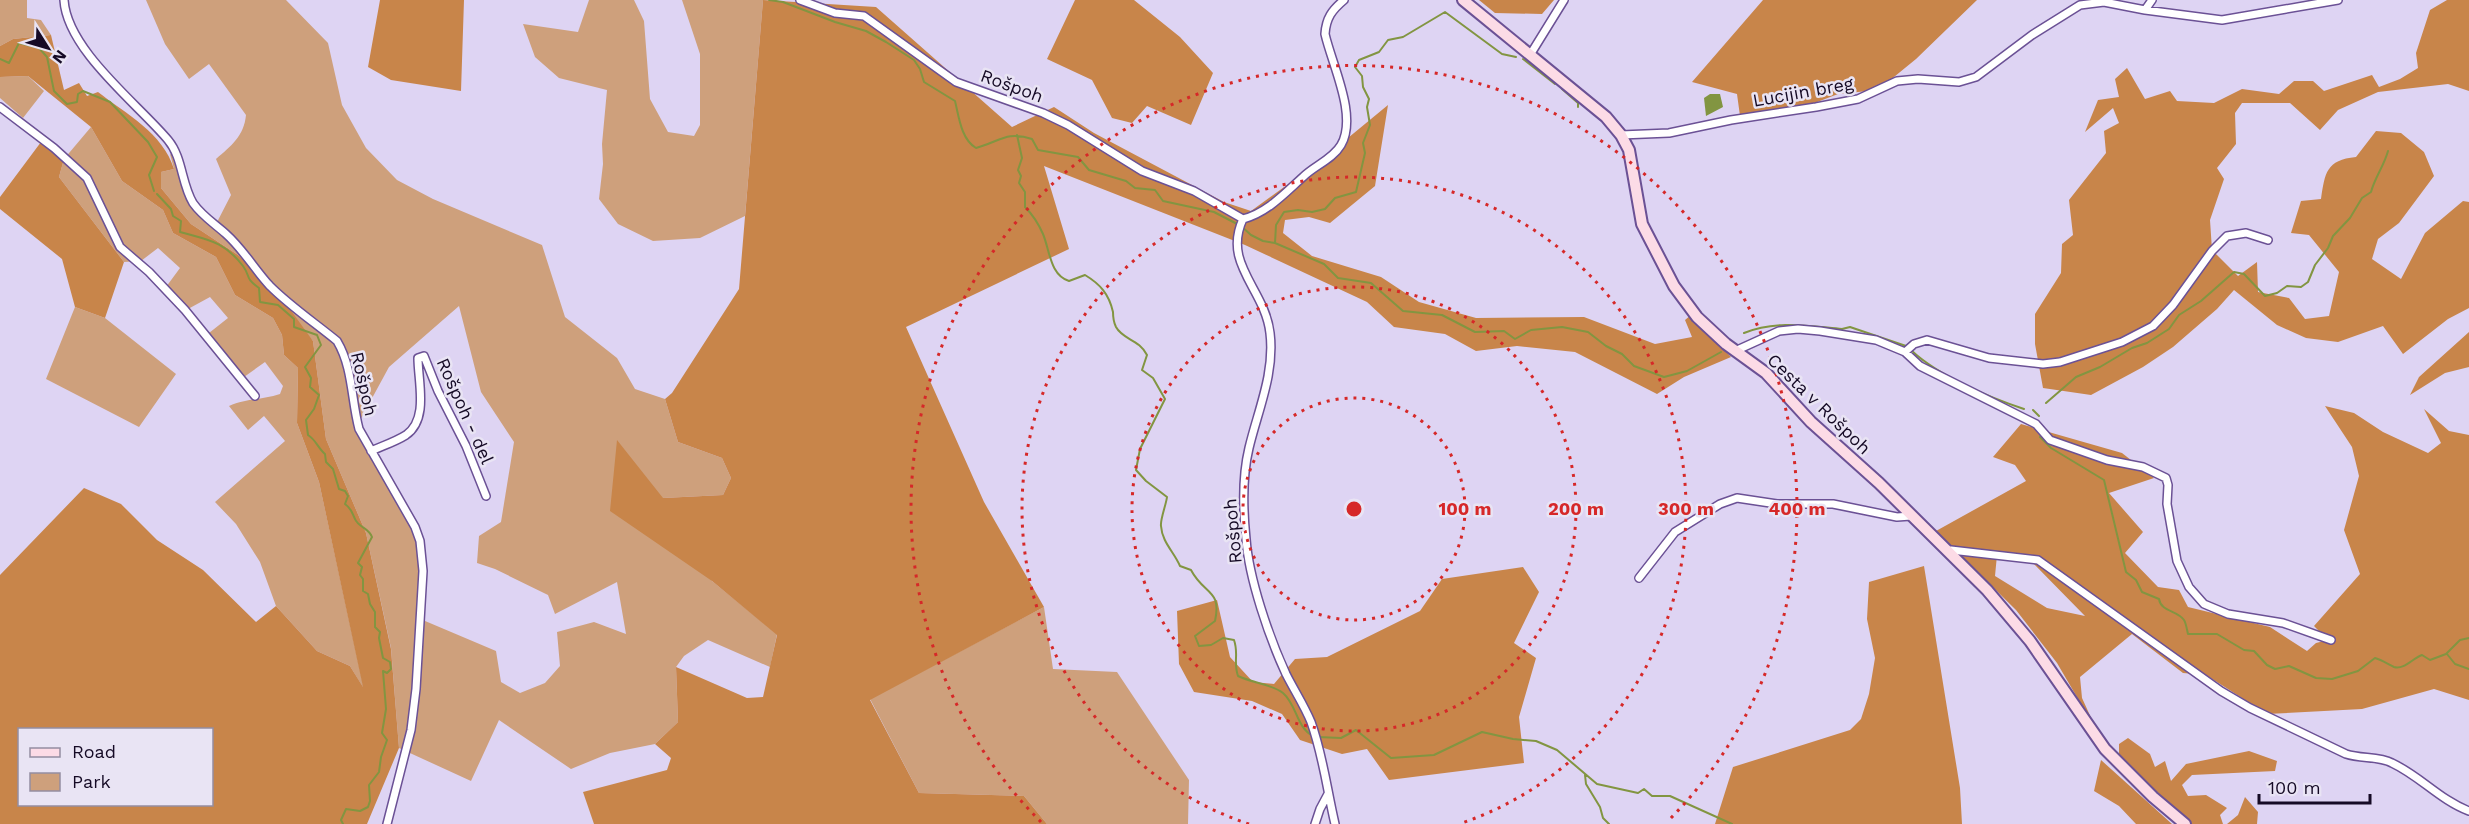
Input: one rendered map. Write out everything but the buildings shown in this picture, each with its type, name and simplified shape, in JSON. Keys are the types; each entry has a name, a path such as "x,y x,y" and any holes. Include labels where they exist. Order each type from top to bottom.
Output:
{"street":[{"name":"Rošpoh","path":"64,0 68,16 78,37 104,74 126,93 170,142 177,154 186,187 194,204 205,217 227,235 271,286 336,341 344,353 349,369 354,411 359,429 416,527 423,571 416,689 411,730 387,824"},
{"name":"Rošpoh","path":"800,0 835,13 864,16 956,81 1043,113 1068,125 1142,171 1194,191 1241,224 1236,242 1239,256 1268,321 1271,344 1268,378 1246,468 1244,510 1246,542 1260,603 1286,674 1312,724 1335,824"},
{"path":"1241,224 1270,206 1341,146 1347,131 1347,111 1325,34 1326,21 1333,9 1344,0"},
{"name":"Cesta v Rošpoh","path":"1463,0 1606,117 1621,135 1629,150 1642,224 1664,267 1697,317 1715,335 1763,370 1811,422 1879,483 2010,615 2105,749 2137,782 2185,824"},
{"path":"1530,55 1564,0"},
{"path":"2145,10 2152,0"},
{"name":"Lucijin breg","path":"1621,135 1669,133 1731,120 1858,99 1897,81 1918,79 1959,82 1976,77 2032,35 2080,4 2104,2 2222,20 2338,0"},
{"path":"0,107 54,148 87,178 120,247 149,272 185,310 255,396"},
{"path":"1905,352 1914,344 1928,340 1989,358 2043,364 2060,362 2122,342 2153,326 2173,305 2212,251 2227,236 2246,233 2268,240"},
{"path":"1735,351 1779,331 1798,329 1868,338 1905,352 1920,366 2036,424 2050,440 2107,460 2143,467 2166,478 2167,504 2177,561 2189,587 2204,604 2228,614 2283,623 2331,640"},
{"name":"Rošpoh - del","path":"371,451 406,435 417,425 420,412 418,358 424,356 438,391 466,446 486,496"},
{"path":"1639,578 1675,532 1720,504 1737,498 1777,504 1833,504 1897,517 1911,516"},
{"path":"1948,552 1952,550 2038,560 2221,691 2250,708 2346,754 2360,759 2386,760 2395,764 2442,798 2469,811"},
{"path":"1316,824 1320,809 1328,794"}],"green space":[{"path":"0,0 27,0 27,18 41,20 51,35 13,39 0,46"},
{"path":"146,0 286,0 328,43 342,105 366,148 397,180 433,199 542,245 565,317 617,358 635,389 665,399 678,442 722,458 731,478 723,495 663,498 712,581 777,634 770,667 708,640 684,656 676,667 678,722 655,744 610,753 571,769 499,720 471,781 399,748 391,648 366,533 326,439 313,341 238,255 191,224 161,188 161,172 174,169 170,154 174,156 193,208 214,228 231,195 216,159 240,135 246,115 209,64 189,79 165,44","holes":["459,306 481,392 514,442 501,522 479,536 477,563 495,569 548,595 555,614 617,582 626,634 594,622 557,632 560,666 545,683 520,693 501,682 496,651 418,618 419,537 358,424 389,367"]},
{"path":"589,0 634,0 644,21 650,99 668,132 694,136 700,125 700,54 682,0 763,0 745,216 700,238 653,241 618,224 599,199 607,90 559,78 535,57 523,24 578,32"},
{"path":"28,76 44,91 23,118 0,98 0,77"},
{"path":"91,127 122,181 163,210 173,233 216,257 235,295 273,318 282,335 284,355 298,368 297,423 319,482 364,689 350,666 317,651 276,606 260,562 236,524 215,502 285,441 264,416 248,430 229,406 280,394 283,386 265,362 244,377 209,333 228,318 210,297 188,309 166,287 180,268 158,248 141,261 124,262 59,177 64,159"},
{"path":"75,307 105,318 176,374 139,427 46,379"},
{"path":"1044,607 1053,669 1117,672 1189,780 1188,824 1047,824 1024,796 919,793 870,699"}],"shaded area":[{"path":"380,0 464,0 461,91 391,80 368,67"},
{"path":"763,0 876,7 1012,127 1054,107 1094,133 1224,202 1251,211 1320,161 1388,105 1375,186 1330,223 1309,217 1285,220 1283,233 1312,256 1381,277 1419,302 1476,318 1584,317 1655,344 1692,337 1685,320 1691,315 1731,357 1684,377 1657,394 1575,352 1517,346 1476,351 1445,334 1394,327 1367,302 1245,245 1044,166 1069,249 906,327 984,502 1044,607 870,700 919,793 1024,796 1047,824 594,824 583,792 667,770 671,758 655,744 678,722 676,667 747,698 763,697 777,635 712,581 610,511 617,440 663,498 723,495 731,478 722,458 678,442 665,399 672,393 739,289"},
{"path":"1075,0 1134,0 1180,37 1213,73 1191,125 1147,106 1132,123 1112,118 1092,80 1047,59"},
{"path":"1479,0 1554,0 1542,14 1495,13"},
{"path":"1763,0 1977,0 1916,59 1878,90 1838,94 1812,104 1740,116 1737,94 1692,82"},
{"path":"2447,0 2469,0 2469,91 2448,84 2378,92 2338,110 2320,130 2290,103 2242,103 2235,113 2236,144 2217,168 2224,179 2210,220 2212,250 2238,276 2257,262 2258,292 2289,298 2305,319 2329,316 2339,272 2309,235 2291,233 2301,201 2321,199 2329,169 2338,161 2356,157 2376,131 2401,133 2424,152 2434,176 2399,223 2378,239 2372,259 2401,279 2425,233 2463,201 2469,202 2469,308 2448,319 2403,354 2383,326 2338,342 2306,338 2277,325 2234,290 2217,309 2173,347 2143,367 2091,395 2043,388 2035,344 2035,314 2061,273 2062,244 2073,235 2069,200 2106,153 2104,131 2119,123 2113,108 2085,132 2098,100 2119,97 2115,79 2127,68 2145,99 2170,91 2177,101 2214,103 2242,89 2279,94 2294,81 2313,81 2324,91 2372,75 2379,87 2400,79 2418,68 2416,53 2430,10"},
{"path":"51,35 64,90 79,83 87,96 98,92 153,135 169,156 174,169 161,172 161,188 191,224 238,255 279,294 313,341 326,439 366,533 391,649 399,748 367,824 0,824 0,575 84,488 121,504 157,540 203,570 256,622 276,606 317,651 350,666 363,687 319,482 297,423 298,368 284,355 282,335 273,318 235,295 216,257 173,233 163,210 122,181 91,127 28,76 0,77 0,46 13,39"},
{"path":"1710,94 1720,94 1723,107 1706,116 1704,98"},
{"path":"41,142 64,159 59,177 124,262 105,318 75,307 62,259 0,209 0,197"},
{"path":"2469,332 2469,367 2445,373 2410,395 2419,377"},
{"path":"2325,406 2354,413 2383,432 2428,453 2441,443 2424,409 2449,431 2469,435 2469,700 2434,689 2362,709 2267,714 2206,675 2183,673 2132,634 2080,677 2082,698 2098,733 2057,663 2016,610 1936,531 2026,481 2015,465 1993,457 2021,424 2122,453 2154,478 2109,493 2143,532 2125,553 2158,587 2179,590 2188,607 2270,627 2307,651 2316,643 2328,640 2314,626 2360,574 2344,530 2359,476 2352,447","holes":["1997,555 2025,555 2085,616 2047,608 1995,576"]},
{"path":"1924,566 1960,788 1962,824 1715,824 1733,767 1850,730 1861,719 1869,694 1875,658 1867,619 1869,582"},
{"path":"1523,567 1539,592 1514,643 1536,658 1519,717 1524,763 1389,780 1367,749 1342,754 1300,740 1282,714 1252,701 1194,692 1179,664 1177,611 1217,600 1230,657 1253,682 1274,684 1295,659 1327,657 1420,611 1442,579"},
{"path":"2128,738 2150,754 2155,767 2165,761 2171,781 2186,764 2249,751 2277,761 2275,771 2192,775 2182,785 2188,796 2206,795 2227,808 2220,815 2223,824 2189,824 2119,758 2119,744"},
{"path":"2101,760 2172,824 2136,824 2119,806 2094,791"},
{"path":"2245,797 2258,812 2257,824 2227,824 2238,815"}],"waterway":[{"path":"769,0 783,2 866,31 914,60 924,82 955,101 964,133 976,148 1009,136 1032,139 1038,150 1078,157 1089,170 1126,181 1135,188 1155,190 1163,201 1214,212 1263,241 1275,243 1324,264 1338,278 1371,283 1403,311 1442,315 1475,332 1504,331 1515,339 1531,330 1562,327 1588,332 1606,346 1622,354 1634,366 1664,377 1687,371 1721,352"},
{"path":"1275,243 1276,225 1284,212 1298,210 1312,212 1325,209 1335,198 1356,192 1365,153 1363,143 1370,125 1367,107 1369,99 1363,87 1362,76 1355,67 1359,60 1379,52 1388,40 1403,37 1445,12 1502,54 1516,57"},
{"path":"0,59 9,63 19,43 39,48 47,57 54,91 67,104 77,102 78,94 83,91 110,102 148,142 157,157 149,175 154,191"},
{"path":"1523,59 1555,84"},
{"path":"1562,89 1578,103 1578,107"},
{"path":"1017,135 1022,158 1018,170 1021,176 1019,183 1025,192 1025,207 1041,231 1054,268 1058,274 1069,281 1085,275 1103,290 1109,300 1116,327 1144,350 1147,355 1142,370 1153,378 1165,399 1140,449 1136,470 1167,497 1161,523 1162,532 1180,566 1191,570 1214,597 1217,611 1215,621 1195,636 1199,646 1211,645 1223,638 1234,640 1238,676 1283,693 1303,727 1313,736"},
{"path":"2046,403 2076,377 2100,367 2132,348 2147,343 2169,329 2179,315 2201,301 2234,272 2244,274 2265,296 2277,293 2287,286 2301,287 2308,282 2315,265 2328,248 2333,236 2350,218 2362,198 2371,192 2388,151"},
{"path":"157,194 171,209 173,216 181,221 180,232 215,243 229,251 243,266 249,279 259,288 260,302 278,305 294,319 294,327 317,335 321,345 305,367 311,378 310,387 319,395 314,409 306,420 308,435 325,454 326,462 333,469 339,489 345,491 348,496 345,504 356,522 372,537 358,563 362,567 360,575 363,579 363,591 368,594 375,612 375,627 380,632 383,658 390,662 391,669 387,673 383,671 386,709 382,733 387,740 379,772 369,785 368,807 360,811 346,809 341,820 343,824"},
{"path":"1744,333 1780,325 1842,329 1850,327 1906,346"},
{"path":"1912,351 1936,369 1965,385 2024,409"},
{"path":"2033,410 2039,416"},
{"path":"2040,437 2051,448 2104,480 2126,572 2136,580 2142,592 2159,599 2166,609 2181,617 2185,621 2188,634 2217,634 2244,650 2254,651 2267,665 2275,669 2289,666 2316,678 2332,679 2358,671 2375,658 2394,667 2405,665 2422,655 2430,660 2446,654 2460,640 2469,638"},
{"path":"2447,654 2455,664 2469,669"},
{"path":"1318,737 1341,738 1356,730 1391,758 1434,755 1482,732 1513,739 1536,741 1557,750 1597,784 1638,793 1644,789 1652,796 1670,796 1732,824"},
{"path":"1585,775 1586,784 1600,807 1603,818 1609,824"}]}
